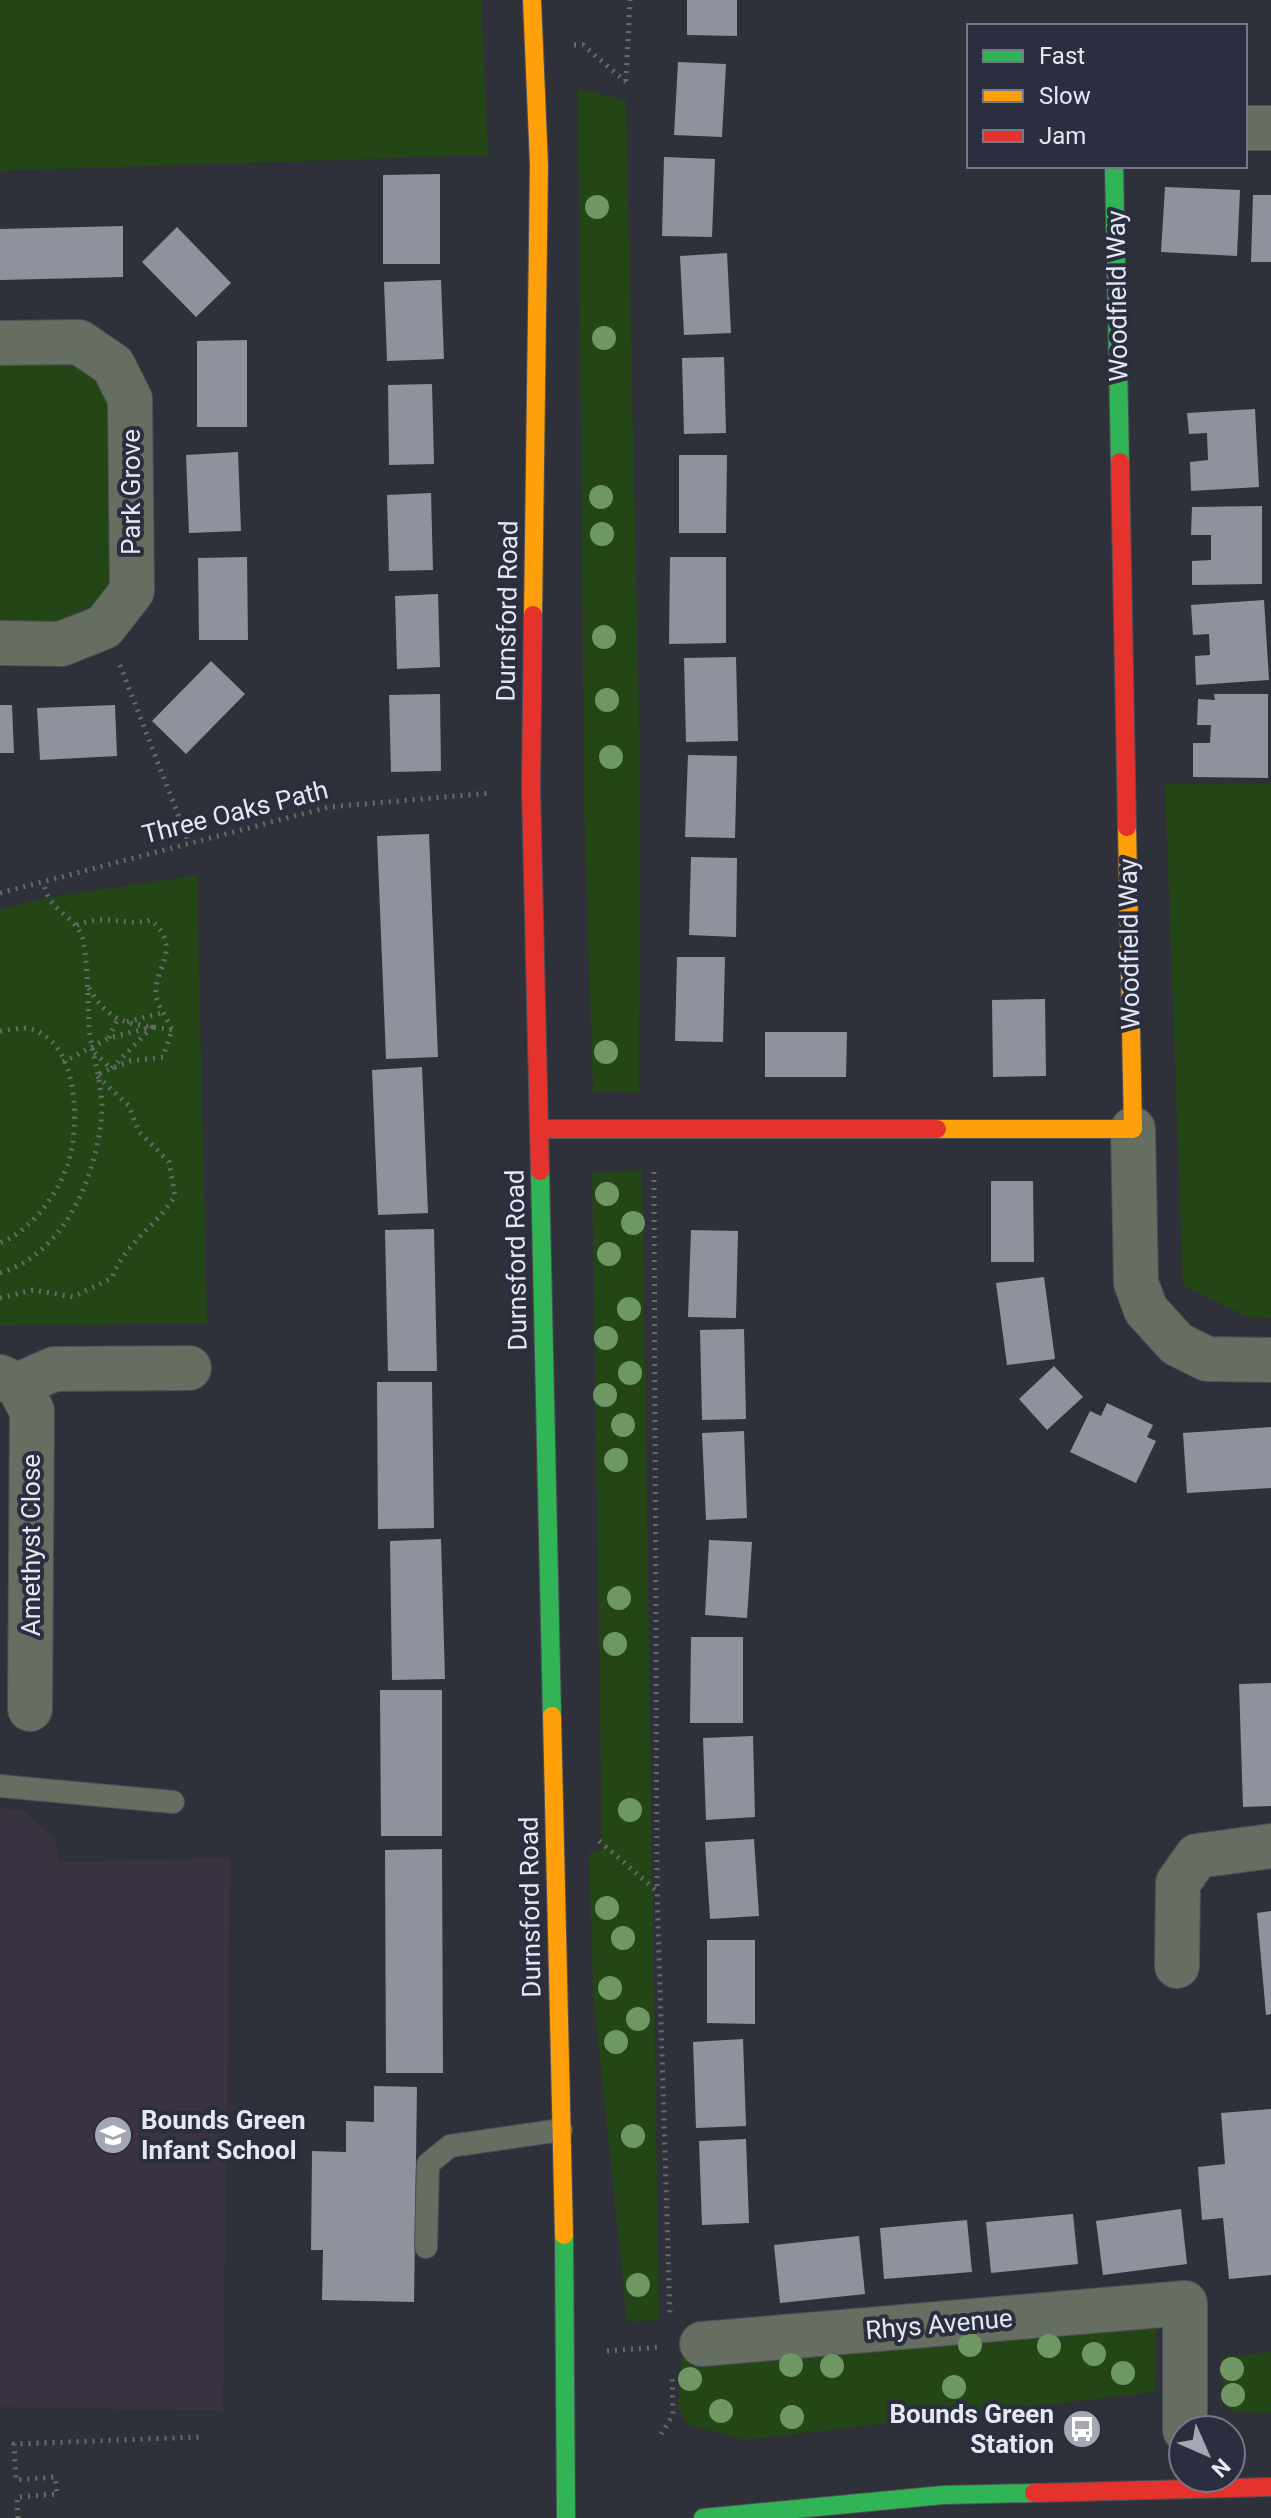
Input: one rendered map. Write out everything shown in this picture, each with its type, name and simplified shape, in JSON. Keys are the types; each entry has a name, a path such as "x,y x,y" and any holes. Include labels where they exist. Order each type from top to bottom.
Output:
{"main road":[{"name":"Durnsford Road","path":"532,0 539,165 531,789 567,2354 564,2429 566,2518"},
{"name":"Woodfield Way","path":"1114,168 1133,1129"},
{"path":"539,1129 1133,1129"},
{"path":"703,2518 943,2495 1167,2484"},
{"path":"1247,2486 1271,2487"}],"street":[{"path":"1247,128 1271,128"},
{"name":"Park Grove","path":"0,343 79,342 113,365 130,399 132,591 104,627"},
{"path":"0,643 61,644 104,627"},
{"path":"1133,1129 1136,1283 1146,1310 1177,1344 1207,1359 1271,1360"},
{"name":"Amethyst Close","path":"30,1709 32,1411 9,1381 54,1369 189,1368"},
{"path":"1177,1966 1178,1883 1197,1856 1271,1846"},
{"name":"Rhys Avenue","path":"686,2345 1185,2303 1185,2414"}],"lane":[{"path":"0,1786 173,1802"},
{"path":"426,2247 428,2164 450,2146 561,2130"},
{"path":"943,2495 944,2518"}],"path":[{"path":"533,45 583,45 626,82 630,0"},
{"path":"104,627 142,714 189,843"},
{"name":"Three Oaks Path","path":"0,893 329,807 531,789"},
{"path":"0,1273 18,1267 60,1233 91,1171 102,1109 90,1048 81,935 46,898 43,881"},
{"path":"73,927 91,918 117,918 139,924 151,920 160,928 166,947 165,966 157,984 156,999 172,1030 163,1057 130,1061 96,1075"},
{"path":"88,987 98,1004 120,1022 172,1030"},
{"path":"109,1038 120,1022 165,1012"},
{"path":"63,1062 109,1038 152,1027"},
{"path":"111,1069 152,1027"},
{"path":"0,1031 29,1029 49,1038 63,1062 75,1114 69,1160 55,1193 38,1214 0,1243"},
{"path":"90,1048 111,1069"},
{"path":"0,1298 33,1290 73,1297 112,1278 122,1254 159,1222 175,1196 169,1162 139,1132 129,1106 96,1075"},
{"path":"653,1159 657,1891 686,2345 673,2415 661,2434"},
{"path":"593,1835 657,1891"},
{"path":"567,2354 686,2345"},
{"path":"18,2518 17,2497 57,2494 55,2477 16,2480 14,2444 200,2437"}],"shaded area":[{"name":"Bounds Green Infant School","path":"0,1808 23,1810 55,1840 59,1862 230,1858 223,2411 0,2407"}],"green space":[{"path":"0,0 481,0 488,155 0,171"},
{"path":"578,89 626,100 640,761 639,1093 593,1091 584,803"},
{"path":"0,355 78,357 115,398 122,581 91,616 0,635"},
{"path":"1165,784 1271,784 1271,1318 1248,1317 1183,1285"},
{"path":"197,875 207,1323 0,1326 0,910 46,898"},
{"path":"642,1170 659,2320 627,2322 593,1990 589,1853 602,1851 592,1173"},
{"path":"1156,2314 1155,2392 745,2440 689,2425 678,2409 681,2358"},
{"path":"1271,2352 1271,2413 1232,2412 1225,2403 1221,2357"}],"building":[{"path":"687,0 737,0 737,36 687,35"},
{"path":"678,62 726,64 722,137 674,135"},
{"path":"664,157 715,159 712,237 662,236"},
{"path":"440,174 440,264 383,264 383,175"},
{"path":"1165,187 1240,190 1237,256 1161,252"},
{"path":"1253,195 1271,195 1271,262 1251,262"},
{"path":"123,226 123,277 0,280 0,229"},
{"path":"177,227 231,283 196,317 142,262"},
{"path":"727,253 731,333 684,335 680,256"},
{"path":"441,280 444,359 387,361 384,282"},
{"path":"247,340 247,427 197,427 197,341"},
{"path":"724,357 726,433 684,434 682,358"},
{"path":"432,384 434,464 389,465 388,385"},
{"path":"1255,409 1259,487 1191,491 1190,462 1208,460 1207,433 1189,434 1187,413"},
{"path":"238,452 241,531 189,533 186,455"},
{"path":"679,455 727,455 726,533 679,533"},
{"path":"431,493 433,570 389,571 387,495"},
{"path":"1262,506 1262,584 1192,585 1192,561 1211,560 1211,535 1191,535 1192,507"},
{"path":"247,557 248,640 199,640 198,558"},
{"path":"670,557 726,557 726,643 669,644"},
{"path":"438,594 440,667 397,669 395,596"},
{"path":"1264,600 1269,680 1196,685 1195,656 1210,655 1209,634 1193,635 1191,605"},
{"path":"736,657 738,741 686,742 684,658"},
{"path":"211,661 245,694 186,754 152,721"},
{"path":"440,694 441,771 391,772 389,695"},
{"path":"1214,694 1268,694 1268,778 1193,777 1193,743 1210,743 1211,725 1197,725 1198,699 1215,700"},
{"path":"0,705 12,705 14,753 0,753"},
{"path":"115,705 117,756 40,760 37,708"},
{"path":"688,755 737,756 735,838 685,837"},
{"path":"429,834 438,1057 386,1059 377,836"},
{"path":"691,857 737,858 736,937 689,935"},
{"path":"677,957 725,957 723,1042 675,1041"},
{"path":"1045,999 1046,1076 993,1077 992,1000"},
{"path":"765,1032 847,1032 846,1077 765,1077"},
{"path":"422,1067 428,1213 378,1215 372,1070"},
{"path":"991,1181 1033,1181 1034,1262 991,1262"},
{"path":"434,1229 437,1371 388,1371 385,1230"},
{"path":"691,1230 738,1231 736,1318 688,1317"},
{"path":"1044,1277 1055,1359 1007,1365 996,1283"},
{"path":"744,1329 746,1419 702,1420 700,1330"},
{"path":"1054,1366 1083,1397 1047,1430 1019,1399"},
{"path":"377,1382 432,1382 434,1528 378,1529"},
{"path":"1107,1403 1153,1425 1147,1437 1156,1441 1136,1483 1070,1452 1090,1411 1101,1416"},
{"path":"1271,1427 1271,1488 1187,1493 1183,1433"},
{"path":"744,1431 747,1518 706,1520 702,1433"},
{"path":"441,1539 445,1679 392,1680 390,1541"},
{"path":"709,1540 752,1542 747,1618 705,1615"},
{"path":"691,1637 743,1637 743,1723 690,1723"},
{"path":"1271,1683 1271,1806 1243,1807 1239,1684"},
{"path":"380,1690 442,1690 442,1836 381,1836"},
{"path":"753,1736 755,1817 706,1820 703,1738"},
{"path":"754,1839 759,1916 710,1919 705,1842"},
{"path":"442,1849 443,2073 386,2073 385,1850"},
{"path":"1271,1911 1271,2014 1266,2015 1257,1913"},
{"path":"707,1940 755,1940 755,2024 707,2023"},
{"path":"743,2039 746,2126 696,2128 693,2042"},
{"path":"374,2086 417,2087 414,2302 322,2300 323,2250 311,2250 312,2151 346,2152 346,2121 374,2122"},
{"path":"1271,2109 1271,2275 1229,2279 1223,2218 1202,2220 1198,2167 1225,2164 1221,2113"},
{"path":"746,2139 749,2223 702,2225 699,2141"},
{"path":"1181,2209 1187,2264 1103,2275 1096,2221"},
{"path":"1073,2214 1078,2264 991,2273 986,2222"},
{"path":"967,2220 972,2272 884,2279 880,2228"},
{"path":"859,2236 865,2294 780,2303 774,2245"}],"traffic: fast":[{"path":"1114,168 1120,462"},
{"path":"540,1171 552,1716"},
{"path":"564,2235 566,2518"},
{"path":"703,2518 943,2495 1034,2493"}],"traffic: slow":[{"path":"532,0 539,165 533,615"},
{"path":"937,1129 1133,1129 1127,827"},
{"path":"552,1716 564,2235"}],"traffic: jam":[{"path":"1120,462 1127,827"},
{"path":"533,615 531,789 540,1171"},
{"path":"539,1129 937,1129"},
{"path":"1034,2493 1271,2487"}],"place":[{"name":"Bounds Green Infant School","path":"113,2135"},
{"name":"Bounds Green Station","path":"1082,2429"}]}
